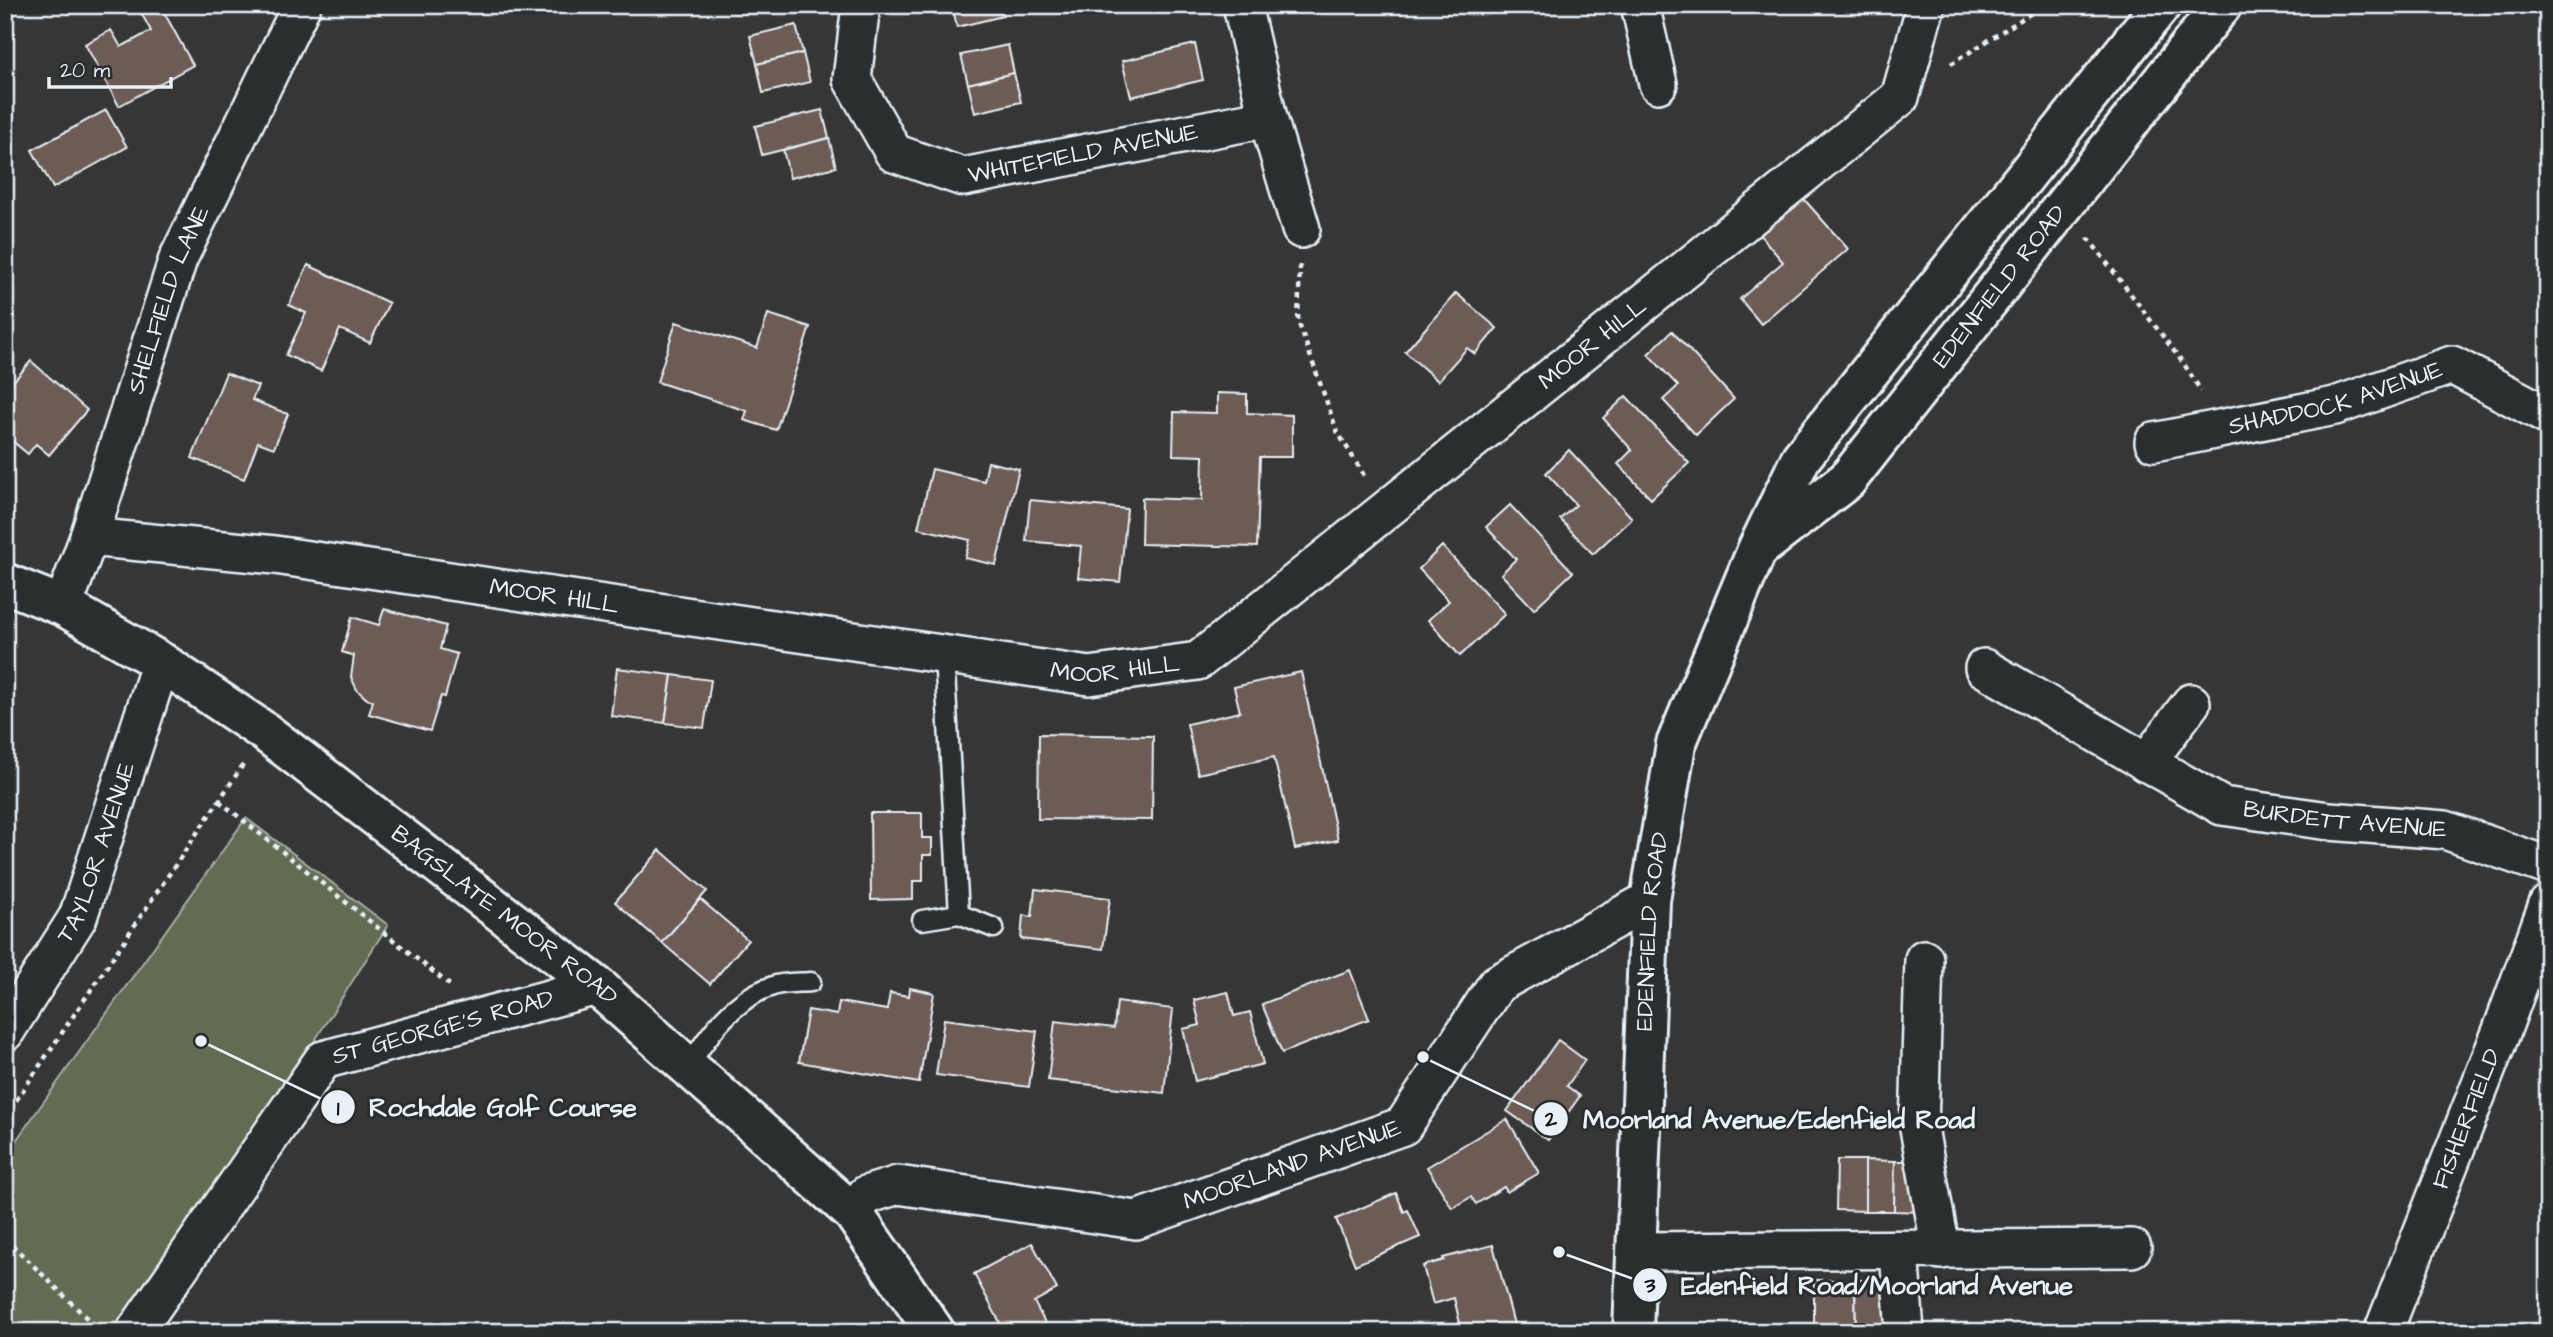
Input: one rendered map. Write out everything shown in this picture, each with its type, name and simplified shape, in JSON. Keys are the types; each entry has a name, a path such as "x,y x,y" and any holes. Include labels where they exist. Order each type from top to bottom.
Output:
{"main road":[{"name":"EDENFIELD ROAD","path":"1633,1332 1650,900 1676,744 1757,550 1801,458 2161,5"},
{"name":"EDENFIELD ROAD","path":"1757,550 1847,480 2222,5"},
{"path":"2052,140 2088,173"},
{"name":"BAGSLATE MOOR ROAD","path":"5,583 64,606 161,662 265,732 597,986 853,1213 935,1332"}],"street":[{"name":"SHELFIELD LANE","path":"64,606 89,537 178,259 302,5"},
{"name":"WHITEFIELD AVENUE","path":"860,5 852,79 894,153 963,177 1268,118"},
{"path":"1242,5 1268,118 1301,229"},
{"path":"1640,5 1658,84"},
{"path":"1900,97 1926,5"},
{"name":"MOOR HILL","path":"89,537 275,555 1089,676 1198,661 1900,97"},
{"name":"SHADDOCK AVENUE","path":"2154,442 2335,406 2452,365 2548,416"},
{"name":"TAYLOR AVENUE","path":"5,1032 78,917 161,662"},
{"name":"BURDETT AVENUE","path":"1984,668 2222,806 2329,821 2445,830 2548,866"},
{"path":"2146,763 2191,703"},
{"name":"MOORLAND AVENUE","path":"853,1213 866,1195 898,1185 1136,1220 1403,1126 1497,984 1650,900"},
{"name":"FISHERFIELD","path":"2383,1332 2502,1030 2548,904"},
{"path":"1924,959 1919,1128 1941,1250"},
{"name":"ST GEORGE'S ROAD","path":"135,1332 323,1060 597,986"},
{"path":"1636,1251 2132,1248"},
{"path":"1899,1251 1905,1332"}],"lane":[{"path":"944,654 959,914"},
{"path":"922,920 959,914 993,928"},
{"path":"688,1067 712,1030 743,1002 774,985 811,982"}],"path":[{"path":"1900,97 2044,5"},
{"path":"2063,206 2184,364 2223,428"},
{"path":"1301,229 1298,321 1337,430 1385,511"},
{"path":"5,1117 265,732"},
{"path":"219,801 451,986 464,988"},
{"path":"5,1238 101,1332"}],"green space":[{"path":"246,818 388,925 130,1332 5,1332 5,1156"}],"building":[{"path":"146,5 160,5 193,65 119,106 85,44 111,30 121,47 151,31 139,9"},
{"path":"952,5 1001,5 1003,16 957,27"},
{"path":"796,25 803,53 757,64 750,36"},
{"path":"1195,44 1203,80 1131,97 1122,61"},
{"path":"1008,45 1014,73 968,84 961,55"},
{"path":"803,53 810,82 763,93 757,64"},
{"path":"1014,73 1021,102 975,113 968,84"},
{"path":"106,110 127,147 53,188 32,150"},
{"path":"822,110 829,138 762,155 755,126"},
{"path":"829,138 836,167 790,178 783,150"},
{"path":"1803,198 1848,249 1761,324 1740,299 1783,262 1760,235"},
{"path":"308,265 389,303 370,343 340,329 321,371 286,355 306,313 289,305"},
{"path":"1456,293 1497,328 1475,354 1467,348 1438,381 1405,352"},
{"path":"768,314 810,327 776,430 744,420 747,411 657,382 676,322 757,348"},
{"path":"1672,331 1734,399 1696,435 1663,400 1678,386 1648,354"},
{"path":"31,361 87,410 49,455 36,444 28,454 5,435 5,391"},
{"path":"226,373 258,386 252,400 288,414 274,448 258,442 244,479 192,458"},
{"path":"1217,393 1247,394 1247,413 1292,415 1292,457 1260,457 1257,547 1141,544 1142,498 1202,500 1203,456 1173,455 1174,412 1217,413"},
{"path":"1626,396 1689,463 1651,499 1618,464 1632,450 1603,418"},
{"path":"1569,450 1632,518 1593,554 1560,519 1576,505 1546,473"},
{"path":"988,462 1019,469 996,565 965,558 970,540 918,528 932,469 984,481"},
{"path":"1030,500 1127,509 1120,582 1078,578 1081,546 1026,541"},
{"path":"1510,505 1573,572 1534,609 1501,574 1516,559 1486,527"},
{"path":"1442,546 1505,614 1460,656 1428,620 1449,601 1419,569"},
{"path":"384,609 446,626 440,649 457,654 445,697 441,696 430,731 369,714 373,701 357,690 351,677 354,656 342,652 352,617 379,625"},
{"path":"617,668 672,675 665,723 611,716"},
{"path":"1301,672 1338,840 1295,849 1274,757 1198,774 1187,724 1240,712 1234,687"},
{"path":"672,675 711,680 704,728 665,723"},
{"path":"1039,734 1153,736 1152,820 1038,819"},
{"path":"870,813 922,813 922,838 932,838 932,855 923,855 923,881 913,881 913,899 871,900"},
{"path":"660,850 707,891 662,943 615,902"},
{"path":"1035,889 1110,898 1103,949 1021,939 1023,915 1032,917"},
{"path":"700,899 748,940 710,984 662,943"},
{"path":"1350,970 1369,1019 1282,1053 1262,1004"},
{"path":"910,988 934,993 919,1083 799,1062 808,1010 837,1015 839,1002 887,1010 890,993 909,996"},
{"path":"1228,992 1234,1016 1250,1012 1263,1064 1195,1081 1183,1029 1200,1025 1194,1000"},
{"path":"1117,1002 1173,1009 1164,1093 1048,1080 1055,1021 1114,1028"},
{"path":"944,1019 1037,1031 1029,1087 936,1075"},
{"path":"1558,1040 1585,1060 1567,1086 1580,1096 1548,1140 1507,1111"},
{"path":"1507,1119 1539,1173 1507,1192 1504,1187 1476,1204 1471,1197 1452,1208 1427,1167"},
{"path":"1837,1160 1865,1160 1865,1211 1836,1210"},
{"path":"1865,1160 1895,1161 1894,1211 1865,1211"},
{"path":"1895,1161 1923,1161 1922,1212 1894,1211"},
{"path":"1396,1193 1404,1212 1408,1210 1420,1237 1355,1265 1336,1219"},
{"path":"1032,1243 1057,1289 1034,1302 1050,1332 1005,1332 974,1274"},
{"path":"1493,1245 1516,1332 1462,1332 1454,1298 1433,1304 1423,1266"},
{"path":"1814,1280 1855,1280 1856,1331 1814,1331"},
{"path":"1855,1280 1897,1280 1897,1331 1856,1331"}],"place":[{"name":"Rochdale Golf Course","path":"201,1041"},
{"name":"Moorland Avenue/Edenfield Road","path":"1423,1057"},
{"name":"Edenfield Road/Moorland Avenue","path":"1559,1252"}]}
